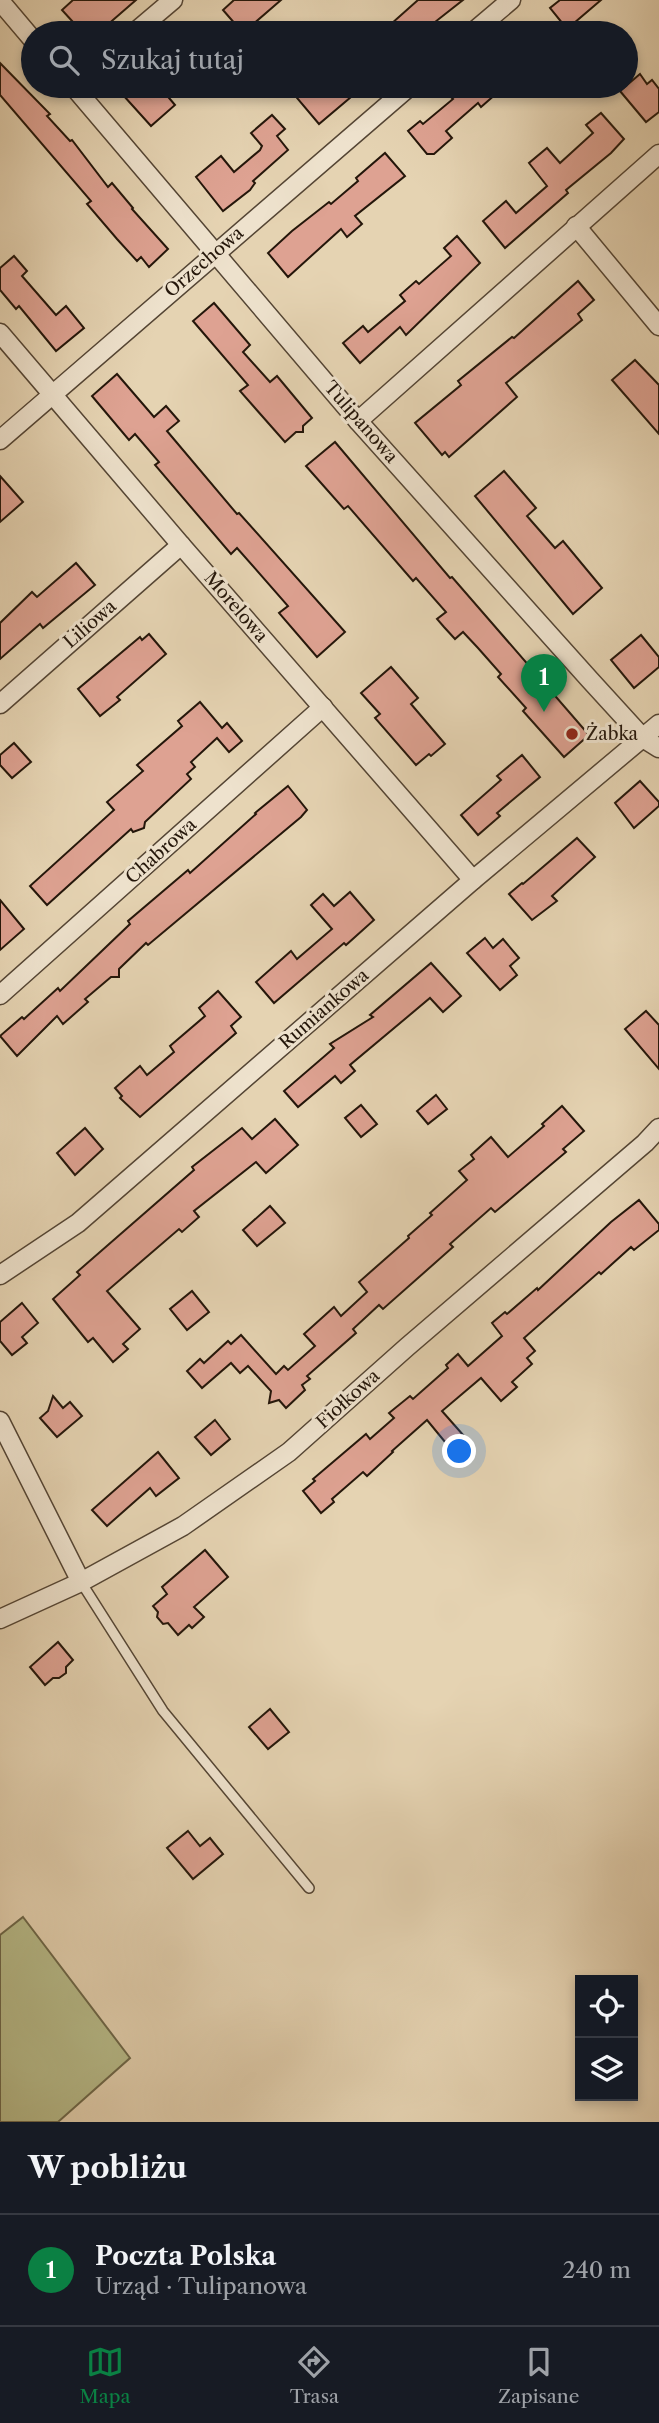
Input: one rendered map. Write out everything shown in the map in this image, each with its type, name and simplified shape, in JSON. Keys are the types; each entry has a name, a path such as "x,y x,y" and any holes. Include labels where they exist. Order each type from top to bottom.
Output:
{"street":[{"path":"148,21 173,0"},
{"path":"486,21 511,0"},
{"path":"0,1 21,26"},
{"name":"Tulipanowa","path":"83,98 359,421 643,738 659,748"},
{"name":"Orzechowa","path":"0,440 396,98"},
{"path":"359,421 659,154"},
{"path":"576,226 659,326"},
{"name":"Morelowa","path":"0,333 473,880"},
{"name":"Liliowa","path":"0,704 181,545"},
{"name":"Chabrowa","path":"0,995 323,707"},
{"name":"Rumiankowa","path":"0,1275 78,1223 473,880 659,724"},
{"name":"Fiołkowa","path":"0,1619 80,1582 183,1526 289,1452 659,1128"},
{"path":"0,1421 80,1582"}],"lane":[{"path":"80,1582 163,1711 309,1888"}],"green space":[{"path":"23,1917 130,2058 58,2122 0,2122 0,1935"}],"building":[{"path":"73,0 136,0 112,21 72,21 62,10"},
{"path":"234,0 281,0 257,21 233,21 223,10"},
{"path":"418,0 463,0 436,21 394,21"},
{"path":"560,0 601,0 576,21 561,21 550,8"},
{"path":"0,63 21,84 21,98 34,98 50,114 47,116 70,141 72,140 108,187 112,183 168,249 149,267 141,257 137,261 87,204 91,201 0,95"},
{"path":"640,74 647,84 652,80 659,89 659,112 646,122 626,98 638,98"},
{"path":"126,98 169,98 175,105 151,126"},
{"path":"297,98 350,98 319,124"},
{"path":"491,98 481,107 478,103 446,131 452,138 434,154 427,154 408,131 420,121 423,124 453,99"},
{"path":"601,113 624,139 505,248 483,221 506,201 516,213 547,186 529,163 547,148 560,163 593,133 586,125"},
{"path":"272,115 285,129 277,136 288,150 253,181 255,183 250,190 223,211 196,177 221,156 234,172 260,150 262,146 251,133"},
{"path":"385,153 405,176 355,216 362,224 347,237 341,229 288,277 268,253 292,231 358,181 356,178"},
{"path":"457,236 480,263 406,335 400,327 360,363 343,343 363,326 368,332 405,301 400,295 416,281 419,284 451,256 444,248"},
{"path":"14,256 27,271 22,276 56,315 66,306 84,328 56,351 19,306 16,309 0,290 0,268"},
{"path":"578,281 594,300 578,314 582,320 506,383 517,397 449,457 445,452 442,455 415,423 461,385 458,381 514,338"},
{"path":"214,303 250,345 243,352 270,382 277,376 312,418 303,426 303,432 296,432 285,442 240,391 248,385 193,321"},
{"path":"635,360 659,385 659,434 612,380"},
{"path":"117,374 154,417 166,406 179,421 167,431 237,514 239,513 345,632 317,657 279,613 288,606 237,548 231,554 155,465 159,462 135,434 129,440 92,396"},
{"path":"335,442 450,578 452,577 589,735 564,757 523,711 526,708 498,677 501,674 478,648 463,632 455,639 437,619 446,612 416,578 413,581 348,506 344,509 306,466"},
{"path":"504,471 536,508 527,516 555,548 563,541 602,588 573,614 475,496"},
{"path":"0,476 23,502 0,522"},
{"path":"76,563 95,585 43,628 40,624 0,659 0,623 32,592 37,597"},
{"path":"149,634 166,654 117,697 120,700 100,716 78,689 140,637 142,640"},
{"path":"641,635 659,657 659,667 634,688 611,660"},
{"path":"391,667 418,698 411,704 445,744 416,765 375,718 380,714 361,693"},
{"path":"200,702 222,728 227,723 242,741 229,752 217,738 191,762 195,767 187,774 191,779 145,822 144,828 133,832 131,829 47,905 30,886 114,810 107,802 143,771 137,765 182,726 178,721"},
{"path":"14,743 31,762 12,778 0,765 0,755"},
{"path":"522,755 540,777 497,813 500,816 478,835 461,815 501,780 497,776"},
{"path":"640,781 659,802 659,806 634,828 615,803"},
{"path":"288,786 307,810 301,817 148,945 146,943 119,969 119,977 111,977 85,999 88,1002 63,1024 57,1016 17,1056 0,1036 22,1017 24,1019 58,988 60,991 130,924 128,921 188,870 190,873"},
{"path":"577,838 595,857 552,896 557,901 532,920 509,894"},
{"path":"350,892 374,920 274,1003 256,982 291,951 297,959 332,929 311,905 323,894 334,906"},
{"path":"0,900 24,929 0,950"},
{"path":"485,938 493,948 503,939 519,958 510,966 517,975 500,990 467,953"},
{"path":"431,963 461,996 443,1012 430,998 350,1065 355,1071 341,1083 335,1076 298,1107 284,1091 334,1048 330,1044 373,1017 370,1015"},
{"path":"218,991 241,1017 231,1026 236,1033 140,1117 120,1098 122,1096 115,1088 140,1066 147,1075 174,1052 170,1046 205,1016 199,1008"},
{"path":"646,1011 659,1025 659,1069 625,1029"},
{"path":"436,1095 447,1109 428,1124 417,1111"},
{"path":"361,1105 377,1124 361,1137 345,1118"},
{"path":"562,1106 584,1131 563,1149 566,1152 495,1212 491,1208 450,1244 453,1247 383,1309 379,1305 353,1329 356,1333 307,1376 310,1379 302,1385 305,1390 286,1408 279,1400 269,1403 271,1391 248,1366 240,1373 231,1363 202,1388 187,1371 200,1359 204,1363 228,1341 231,1344 241,1335 276,1374 284,1366 288,1370 315,1346 304,1334 334,1307 341,1316 367,1292 359,1282 409,1238 408,1236 432,1215 430,1213 467,1180 459,1171 474,1159 471,1155 491,1137 508,1157 544,1126 542,1124"},
{"path":"275,1119 298,1145 266,1173 256,1162 194,1211 199,1217 182,1232 179,1229 107,1291 140,1329 123,1344 128,1349 113,1362 93,1338 88,1342 53,1299 80,1275 77,1272 194,1170 192,1167 242,1128 252,1139"},
{"path":"85,1128 103,1149 75,1175 57,1153"},
{"path":"639,1200 659,1224 659,1230 634,1250 631,1247 601,1274 599,1272 524,1338 535,1351 527,1358 532,1364 512,1382 517,1387 501,1401 481,1378 442,1411 464,1436 450,1448 427,1420 367,1476 363,1472 332,1499 334,1502 321,1513 303,1491 315,1481 313,1479 366,1434 370,1439 394,1418 389,1413 410,1396 413,1399 448,1368 446,1365 458,1354 468,1366 502,1336 492,1323 505,1312 507,1314 537,1288 538,1290 611,1222"},
{"path":"270,1206 285,1223 257,1246 243,1230"},
{"path":"192,1291 209,1312 187,1330 170,1309"},
{"path":"22,1303 38,1323 22,1337 27,1343 12,1355 0,1341 0,1322"},
{"path":"53,1396 63,1408 70,1402 82,1416 57,1437 40,1418 48,1411"},
{"path":"215,1420 230,1439 211,1455 195,1437"},
{"path":"158,1452 179,1478 156,1496 150,1488 107,1526 92,1510"},
{"path":"205,1550 228,1577 194,1607 204,1617 192,1628 189,1625 178,1635 168,1623 163,1624 153,1606 167,1594 162,1587"},
{"path":"58,1642 73,1660 66,1667 66,1673 59,1678 53,1678 45,1685 30,1667"},
{"path":"270,1709 289,1732 268,1749 249,1727"},
{"path":"188,1831 200,1846 210,1838 223,1854 193,1879 167,1848"}],"place":[{"name":"Poczta Polska","path":"544,712"},
{"name":"Żabka","path":"572,734"}]}
